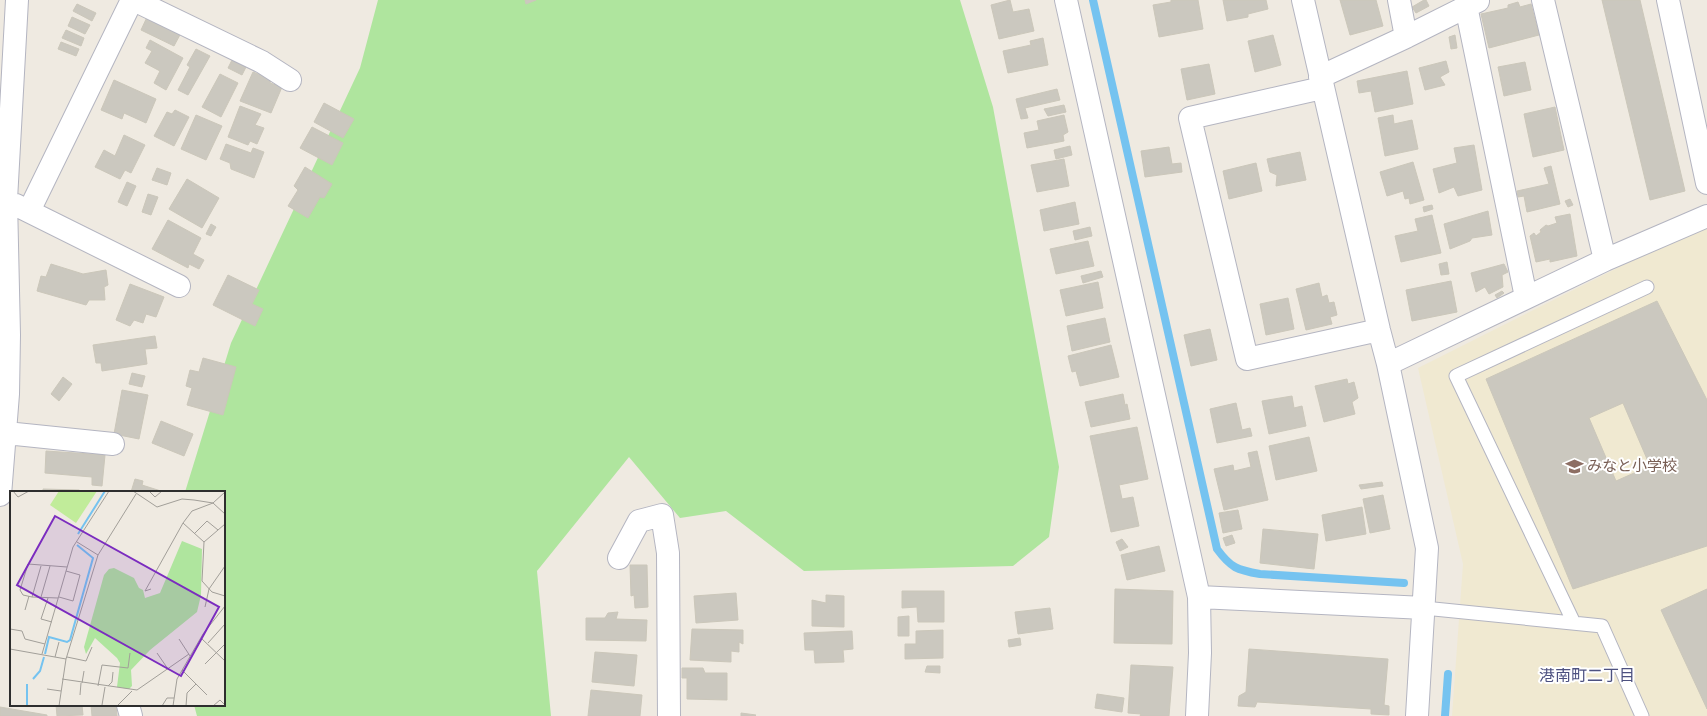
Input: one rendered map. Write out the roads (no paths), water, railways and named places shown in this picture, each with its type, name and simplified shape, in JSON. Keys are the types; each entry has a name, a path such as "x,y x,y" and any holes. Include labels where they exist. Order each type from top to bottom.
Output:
{"street":[{"path":"0,495 6,433 4,393 9,335 6,200 7,51 17,0"},
{"path":"30,211 133,0 262,62 290,80"},
{"path":"1066,0 1199,597 1200,653 1197,716"},
{"path":"1302,0 1388,364 1427,548 1417,716"},
{"path":"1399,0 1406,37"},
{"path":"1543,0 1606,260"},
{"path":"1668,0 1707,183"},
{"path":"1379,330 1247,359 1190,118 1321,83 1473,3 1526,297"},
{"path":"6,200 179,286"},
{"path":"1388,364 1526,297 1707,216"},
{"path":"6,433 113,444"},
{"path":"619,558 640,521 662,515 668,553 669,716"},
{"path":"1199,597 1424,608"},
{"path":"128,706 131,716"}],"lane":[{"path":"1574,623 1456,376 1647,287"},
{"path":"1424,608 1602,626 1642,716"}],"waterway":[{"path":"1093,0 1217,549 1226,560 1235,567 1260,574 1404,583"},
{"path":"1445,716 1448,674"}],"place":[{"name":"みなと小学校","path":"1574,466"}],"district":[{"name":"港南町二丁目","path":"1587,675"}]}
